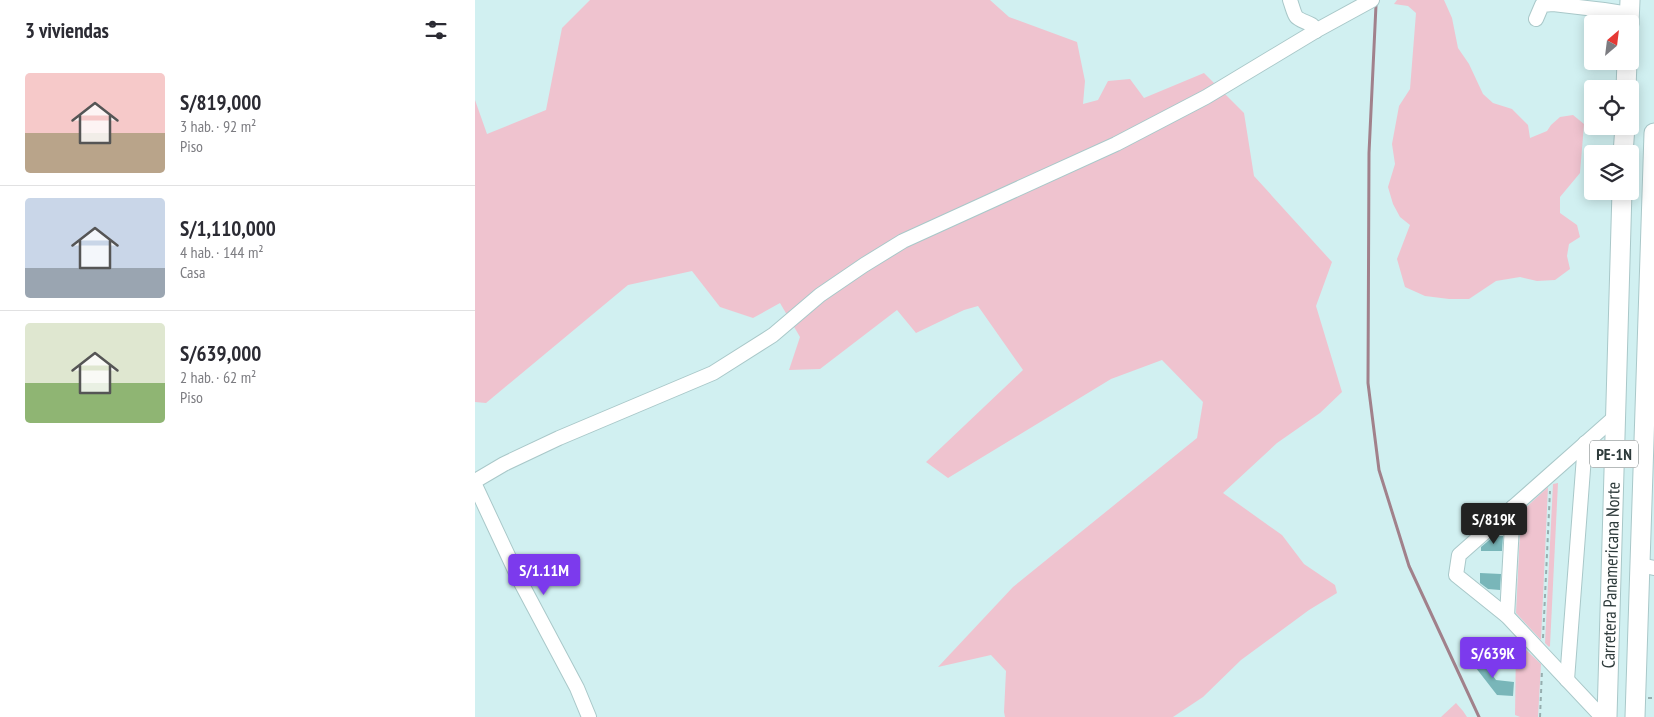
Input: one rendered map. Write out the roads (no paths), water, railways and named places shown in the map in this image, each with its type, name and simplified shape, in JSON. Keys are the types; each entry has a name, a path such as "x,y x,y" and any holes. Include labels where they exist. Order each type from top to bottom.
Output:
{"highway":[{"name":"Carretera Panamericana Norte","path":"1635,717 1647,566 1654,133"},
{"name":"Carretera Panamericana Norte","path":"1607,717 1622,200"}],"street":[{"path":"1291,0 1293,11 1298,19 1312,25 1315,32"},
{"path":"475,481 504,464 559,438 713,374 773,335 820,295 903,241 1116,144 1206,97 1372,0"},
{"path":"1536,19 1542,5 1553,4 1622,10"},
{"path":"1603,717 1507,616 1456,575 1459,555 1615,417"},
{"path":"1567,680 1585,443"},
{"path":"475,485 519,579 577,688 589,717"},
{"path":"1507,616 1513,507"}],"waterway":[{"path":"1376,5 1369,153 1368,383 1379,470 1409,566 1479,717"}]}
